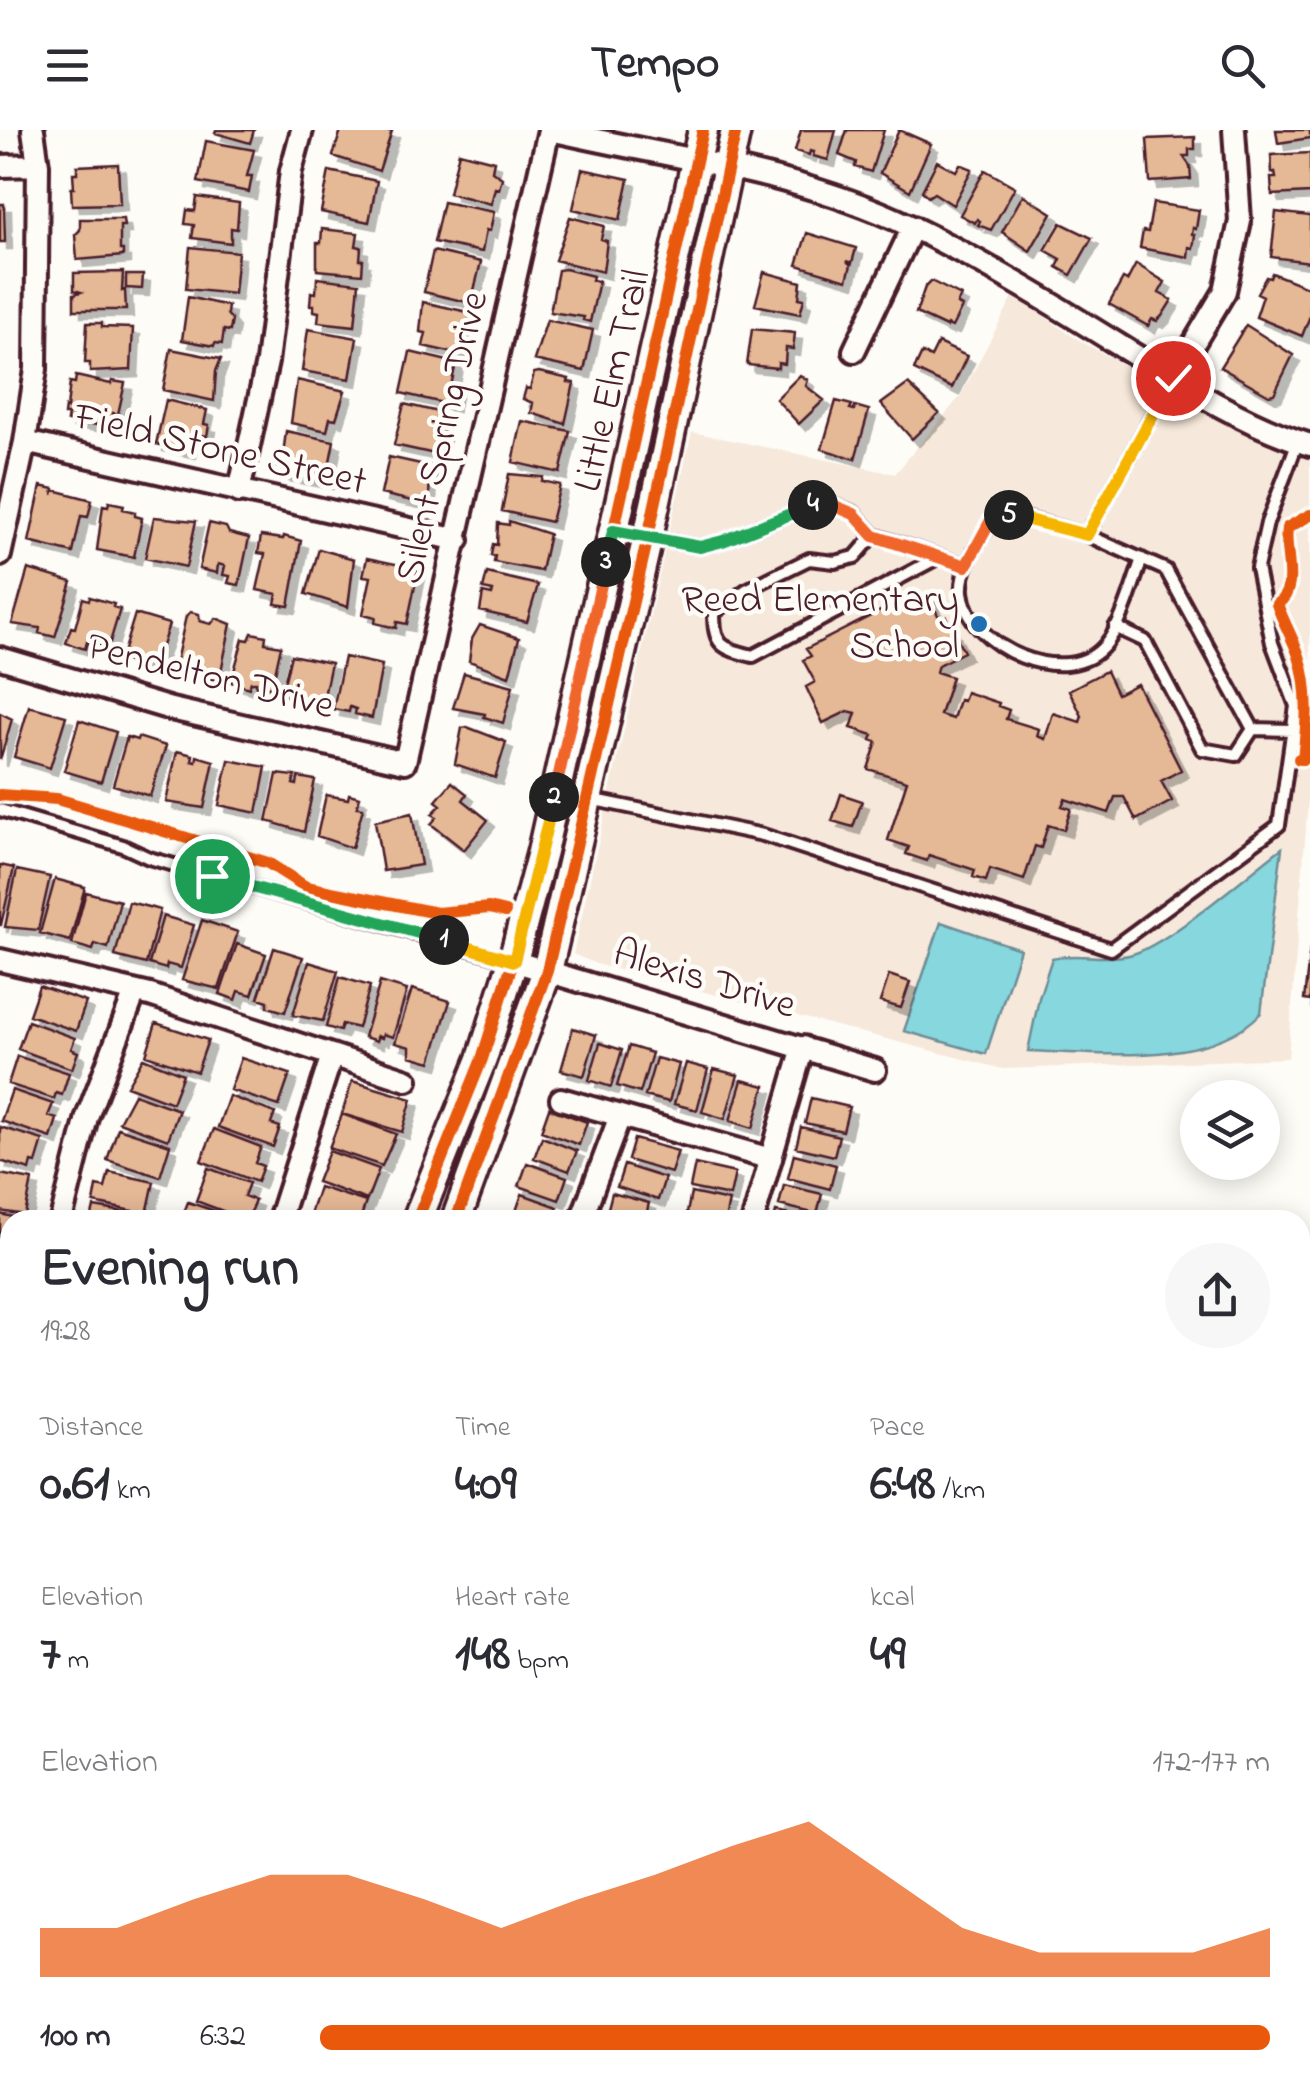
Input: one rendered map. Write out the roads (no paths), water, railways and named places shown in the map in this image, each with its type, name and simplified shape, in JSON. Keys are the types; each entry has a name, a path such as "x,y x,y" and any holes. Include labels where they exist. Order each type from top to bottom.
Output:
{"street":[{"path":"0,555 25,442 36,369 38,166 33,130"},
{"path":"239,492 268,362 291,171 302,130"},
{"path":"550,130 832,194 913,228 1046,300 1252,423 1304,443"},
{"name":"Silent Spring Drive","path":"405,762 550,130"},
{"name":"Little Elm Trail","path":"422,1210 482,1059 514,961 542,852 703,130"},
{"name":"Little Elm Trail","path":"460,1210 547,971 648,537 736,130"},
{"path":"1173,378 1225,291 1240,221 1234,130"},
{"path":"0,166 38,166"},
{"path":"854,351 913,228"},
{"name":"Field Stone Street","path":"25,442 458,540"},
{"name":"Pendelton Drive","path":"0,658 172,709 405,762"},
{"path":"0,960 136,992 407,1080"},
{"name":"Alexis Drive","path":"514,961 874,1070"},
{"path":"64,1210 87,1117 136,992"},
{"path":"756,1210 804,1047"},
{"path":"281,1210 332,1055"},
{"path":"561,1099 771,1160"},
{"path":"585,1210 620,1116"}],"lane":[{"path":"1087,535 1173,378"},
{"path":"588,798 763,835 1111,949 1279,824 1296,706 1272,643 1257,568 1268,523 1304,443"},
{"path":"613,531 700,547 823,501 854,514 874,536 966,566"},
{"path":"1142,559 1106,646 1074,666 1037,663 1010,652 969,618 962,590 966,566 990,522 1010,514 1087,535 1142,559 1166,570 1253,729"},
{"path":"874,536 855,557 835,562 809,558 746,590 714,613 714,635 726,649 754,656 939,557"},
{"path":"1115,627 1145,641 1202,749 1236,756 1253,729"},
{"path":"1253,729 1293,730"},
{"path":"0,810 124,846 149,858 514,961"}],"water":[{"path":"1282,848 1261,1013 1239,1031 1183,1050 1119,1054 1028,1051 1052,958 1119,957 1145,949 1185,924"},
{"path":"941,922 1020,949 986,1054 904,1031"}],"place":[{"name":"Reed Elementary School","path":"979,624"}]}
